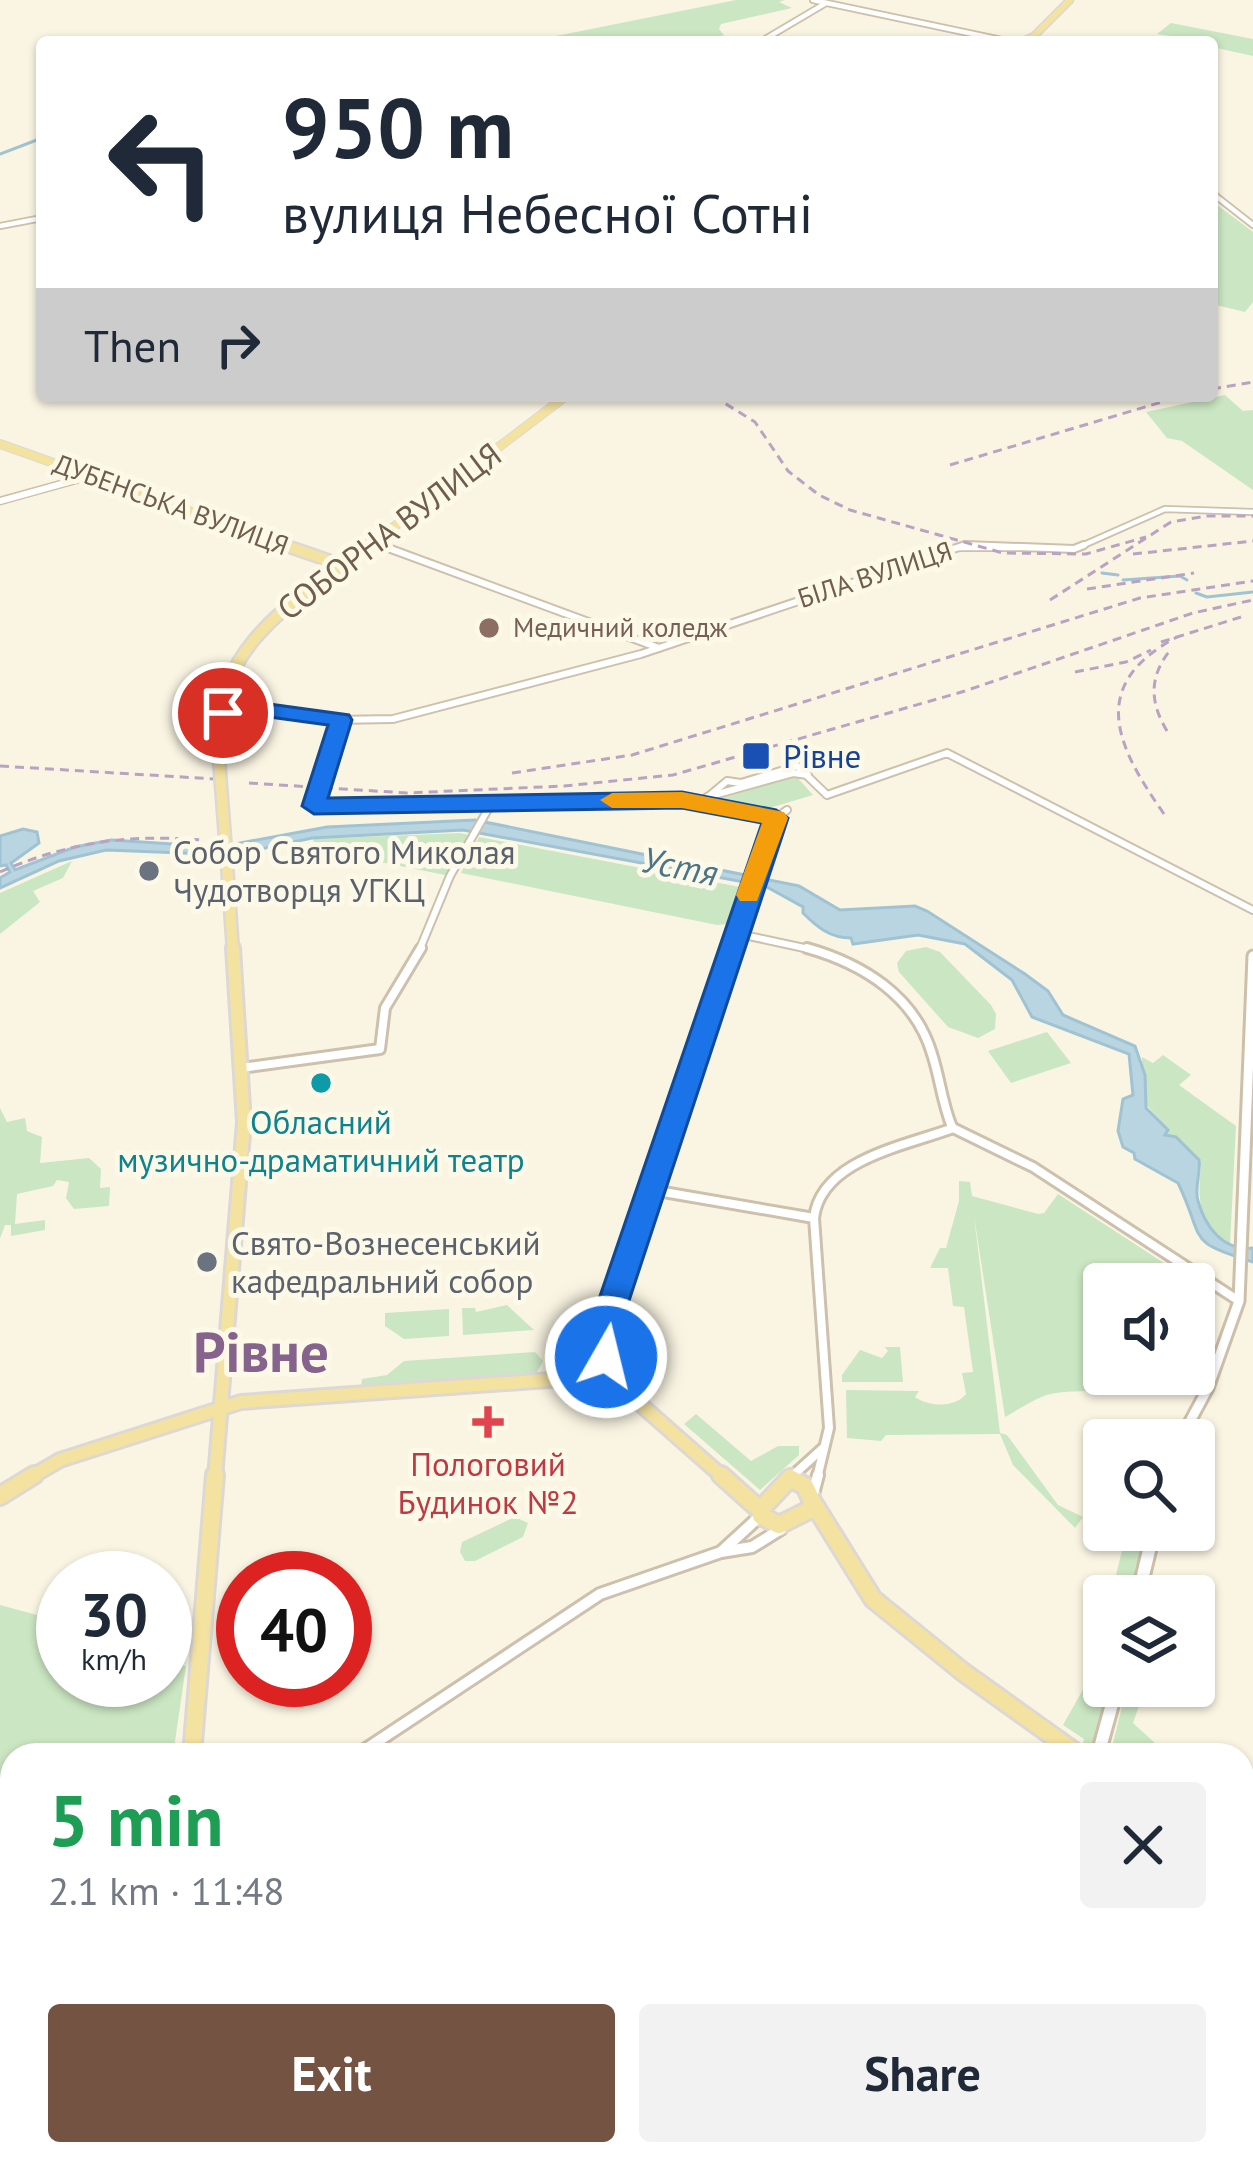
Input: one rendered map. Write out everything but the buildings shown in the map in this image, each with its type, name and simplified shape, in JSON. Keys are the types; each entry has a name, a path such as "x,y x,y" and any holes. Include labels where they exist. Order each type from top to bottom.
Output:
{"main road":[{"path":"813,0 984,36"},
{"path":"1042,36 1072,0"},
{"path":"770,36 826,3"},
{"path":"1218,198 1253,225"},
{"path":"0,226 36,219"},
{"name":"СОБОРНА ВУЛИЦЯ","path":"193,1743 244,1122 218,746 217,714 225,683 248,643 342,565 558,402"},
{"name":"ДУБЕНСЬКА ВУЛИЦЯ","path":"0,444 342,565"},
{"path":"0,501 90,476"},
{"path":"1191,1419 1208,1388 1239,1301 1253,956"},
{"path":"1239,1301 1253,1309"},
{"path":"0,1496 53,1463 242,1402 590,1378 616,1385 761,1513 787,1524 808,1510 812,1500"},
{"path":"761,1513 790,1478 812,1500 873,1598 963,1672 1062,1743"},
{"path":"1100,1743 1111,1707"}],"street":[{"name":"БІЛА ВУЛИЦЯ","path":"217,714 262,710 341,720 393,719 661,648 967,545 1074,549 1165,509 1253,512"},
{"path":"374,542 661,648"},
{"path":"641,654 643,644"},
{"path":"341,720 314,806 694,802 776,818"},
{"path":"694,802 735,779 741,783 792,766 802,767 827,795 947,753 1253,910"},
{"path":"241,1068 380,1049 389,1001 427,938 450,876 492,803"},
{"path":"590,1378 588,1360 756,872 776,818 787,810"},
{"path":"735,933 826,953 864,969 890,988 928,1040 952,1128 1033,1167 1239,1301"},
{"path":"590,1378 735,933"},
{"path":"812,1500 829,1434 814,1218 823,1189 837,1174 952,1128"},
{"path":"652,1190 814,1218"},
{"path":"604,1331 606,1357 616,1385"},
{"path":"562,1379 588,1360"},
{"path":"790,1478 824,1448"},
{"path":"721,1552 761,1513"},
{"path":"374,1743 600,1594 721,1552 752,1547 787,1524"}],"green space":[{"path":"736,0 785,0 779,2 792,8 721,24 721,36 556,36"},
{"path":"1171,23 1253,39 1253,56 1218,48 1218,36 1157,34"},
{"path":"1218,206 1253,232 1253,302 1245,312 1218,305"},
{"path":"1225,395 1243,411 1253,410 1253,490 1182,441 1167,438 1146,412 1218,402 1218,397"},
{"path":"796,776 813,795 763,810 716,800"},
{"path":"473,836 450,876 315,849 313,839"},
{"path":"479,837 740,887 727,924 717,925 461,873"},
{"path":"72,861 63,878 33,891 40,902 0,934 0,893"},
{"path":"926,947 940,952 991,1005 995,1029 978,1038 948,1027 899,972 897,963 906,951"},
{"path":"1047,1032 1071,1063 1011,1083 988,1051"},
{"path":"1163,1055 1191,1075 1179,1085 1236,1126 1230,1245 1212,1231 1202,1212 1201,1167 1176,1137 1164,1135 1168,1129 1143,1101 1142,1057 1153,1063"},
{"path":"0,1108 7,1122 25,1118 27,1131 42,1137 40,1163 89,1158 101,1169 100,1188 110,1187 109,1206 74,1209 66,1198 69,1182 57,1180 53,1186 17,1194 15,1224 45,1220 45,1230 11,1236 11,1225 5,1225 0,1238"},
{"path":"959,1181 970,1182 972,1196 1038,1214 1058,1194 1164,1263 1083,1263 1083,1391 1050,1394 1005,1417 974,1216 1000,1433 1007,1435 1058,1505 1083,1517 1075,1528 1013,1465 1000,1434 886,1435 881,1441 847,1438 846,1390 919,1391 915,1397 942,1404 966,1394 962,1373 973,1372 964,1307 953,1306 948,1268 930,1268 940,1248 946,1248 959,1201"},
{"path":"507,1305 534,1330 463,1335 462,1308 476,1312"},
{"path":"449,1309 449,1336 404,1339 385,1326 385,1313"},
{"path":"885,1347 900,1347 903,1382 842,1382 860,1350 882,1358 888,1351"},
{"path":"535,1352 543,1361 535,1376 361,1387 362,1379 387,1375 404,1361"},
{"path":"696,1414 751,1461 778,1446 799,1446 799,1455 760,1490 684,1424"},
{"path":"515,1517 528,1523 523,1537 475,1561 465,1561 462,1542"},
{"path":"1122,1551 1142,1551 1136,1575 1116,1575"},
{"path":"0,1605 36,1615 36,1707 180,1707 175,1743 0,1743"},
{"path":"1083,1689 1083,1707 1104,1707 1093,1743 1083,1743 1084,1739 1063,1725"},
{"path":"1122,1707 1139,1707 1133,1723 1155,1743 1113,1743"}],"water":[{"name":"Устя","path":"475,820 799,886 840,910 915,906 927,911 1048,991 1063,1015 1135,1046 1145,1075 1146,1108 1168,1130 1165,1135 1176,1137 1199,1160 1197,1196 1205,1219 1224,1241 1253,1248 1253,1262 1206,1243 1178,1183 1123,1147 1118,1131 1123,1099 1133,1095 1129,1054 1032,1017 1012,980 965,944 918,935 853,944 851,938 824,931 803,913 803,907 765,886 463,830 312,838 233,855 106,850 59,861 0,888 0,878 10,872 6,865 0,866 0,836 23,829 37,832 39,843 11,863 15,870 75,847 111,840 219,847 327,827"}],"waterway":[{"path":"0,154 36,140"},
{"path":"1102,573 1118,575"},
{"path":"1123,580 1180,576 1187,580"},
{"path":"1196,593 1207,597 1253,592"}],"railway":[{"path":"1218,388 1253,382"},
{"path":"723,402 755,422 788,471 819,495 850,510 1003,553 1086,554 1146,537"},
{"path":"950,465 1162,402"},
{"path":"1050,600 1171,522 1253,516"},
{"path":"1133,554 1253,541"},
{"path":"1087,589 1194,573"},
{"path":"512,773 632,755 1140,598 1253,581"},
{"path":"249,783 407,793 564,786 673,775 965,691 1193,613 1253,600"},
{"path":"1177,637 1241,617"},
{"path":"1161,642 1177,637"},
{"path":"1164,814 1124,742 1120,697 1148,656 1177,637"},
{"path":"1167,731 1154,688 1159,668 1172,648"},
{"path":"1075,672 1126,662 1151,650"},
{"path":"0,766 215,779"},
{"path":"0,872 99,843 202,840"}],"slow traffic":[{"path":"612,800 682,800 776,818 748,895"}],"place":[{"name":"Медичний коледж","path":"489,628"},
{"name":"Рівне","path":"756,756"},
{"name":"Собор Святого Миколая Чудотворця УГКЦ","path":"149,871"},
{"name":"Обласний музично-драматичний театр","path":"321,1083"},
{"name":"Свято-Вознесенський кафедральний собор","path":"207,1262"},
{"name":"Пологовий Будинок №2","path":"488,1422"}],"district":[{"name":"Рівне","path":"261,1352"}],"route":[{"path":"223,713 262,710 341,720 314,806 682,800 776,818 604,1331 606,1357"}]}
